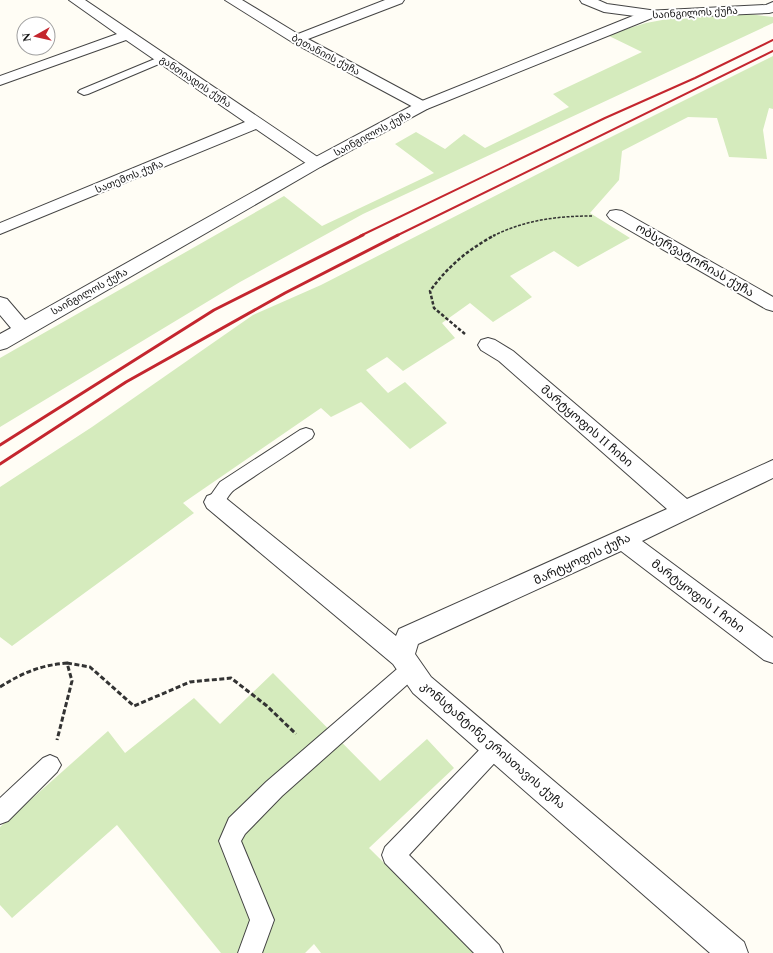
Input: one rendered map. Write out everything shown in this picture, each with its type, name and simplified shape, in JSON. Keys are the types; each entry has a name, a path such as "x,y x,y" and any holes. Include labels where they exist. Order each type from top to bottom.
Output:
{"street":[{"name":"განთიადის ქუჩა","path":"76,0 316,163"},
{"name":"ბეთანიის ქუჩა","path":"232,0 297,39 422,106"},
{"path":"297,39 397,0"},
{"path":"587,0 604,8 650,14"},
{"name":"საინგილოს ქუჩა","path":"0,343 22,329 316,163 422,106 650,14 772,8"},
{"path":"0,81 127,35"},
{"name":"სათემოს ქუჩა","path":"0,229 257,123"},
{"name":"ობსერვატორიას ქუჩა","path":"616,215 773,305"},
{"path":"0,303 22,329"},
{"name":"მარტყოფის II ჩიხი","path":"488,345 506,356 684,510"},
{"name":"მარტყოფის ქუჩა","path":"407,663 408,637 623,540 773,468"},
{"name":"კონსტანტინე ერისთავის ქუჩა","path":"215,502 407,663 422,685 733,953"},
{"name":"მარტყოფის I ჩიხი","path":"623,540 773,652"}],"lane":[{"path":"84,92 162,59"},
{"name":"კონსტანტინე ერისთავის ქუჩა","path":"215,502 226,487 306,434"},
{"path":"250,953 262,920 230,841 237,826 274,789 316,753 407,663"},
{"path":"491,953 393,855 495,748"},
{"path":"0,812 50,765"}],"path":[{"path":"488,345 462,332 434,308 430,291 440,275 473,247 523,223 571,216 616,215"},
{"path":"50,765 72,681 67,663"},
{"path":"0,687 24,671 49,664 67,663 90,668 134,706 190,682 231,678 267,706 316,753"}],"green space":[{"path":"749,14 773,17 773,23 363,214 240,282 0,427 0,358 284,196 322,226 434,173 395,144 416,132 445,149 464,134 485,148 569,107 553,94 642,52 607,35 646,23 673,18"},
{"path":"773,56 773,109 769,108 763,130 767,159 729,157 717,118 688,117 622,151 619,180 590,213 630,238 578,267 554,251 510,276 532,297 493,322 470,303 442,323 455,338 403,371 387,357 366,370 388,393 405,382 447,423 410,449 361,402 331,417 321,408 183,503 194,513 12,646 0,637 0,487 92,427 253,315 321,285"},
{"path":"273,673 380,781 427,739 454,768 369,848 475,953 321,953 314,944 305,953 221,953 117,825 12,918 0,905 0,827 108,731 125,753 194,698 220,724"}],"railway":[{"path":"360,236 605,118 695,78 773,40"},
{"path":"397,235 773,51"},
{"path":"0,445 214,310 363,235"},
{"path":"0,464 126,382 285,293 397,235"}]}
